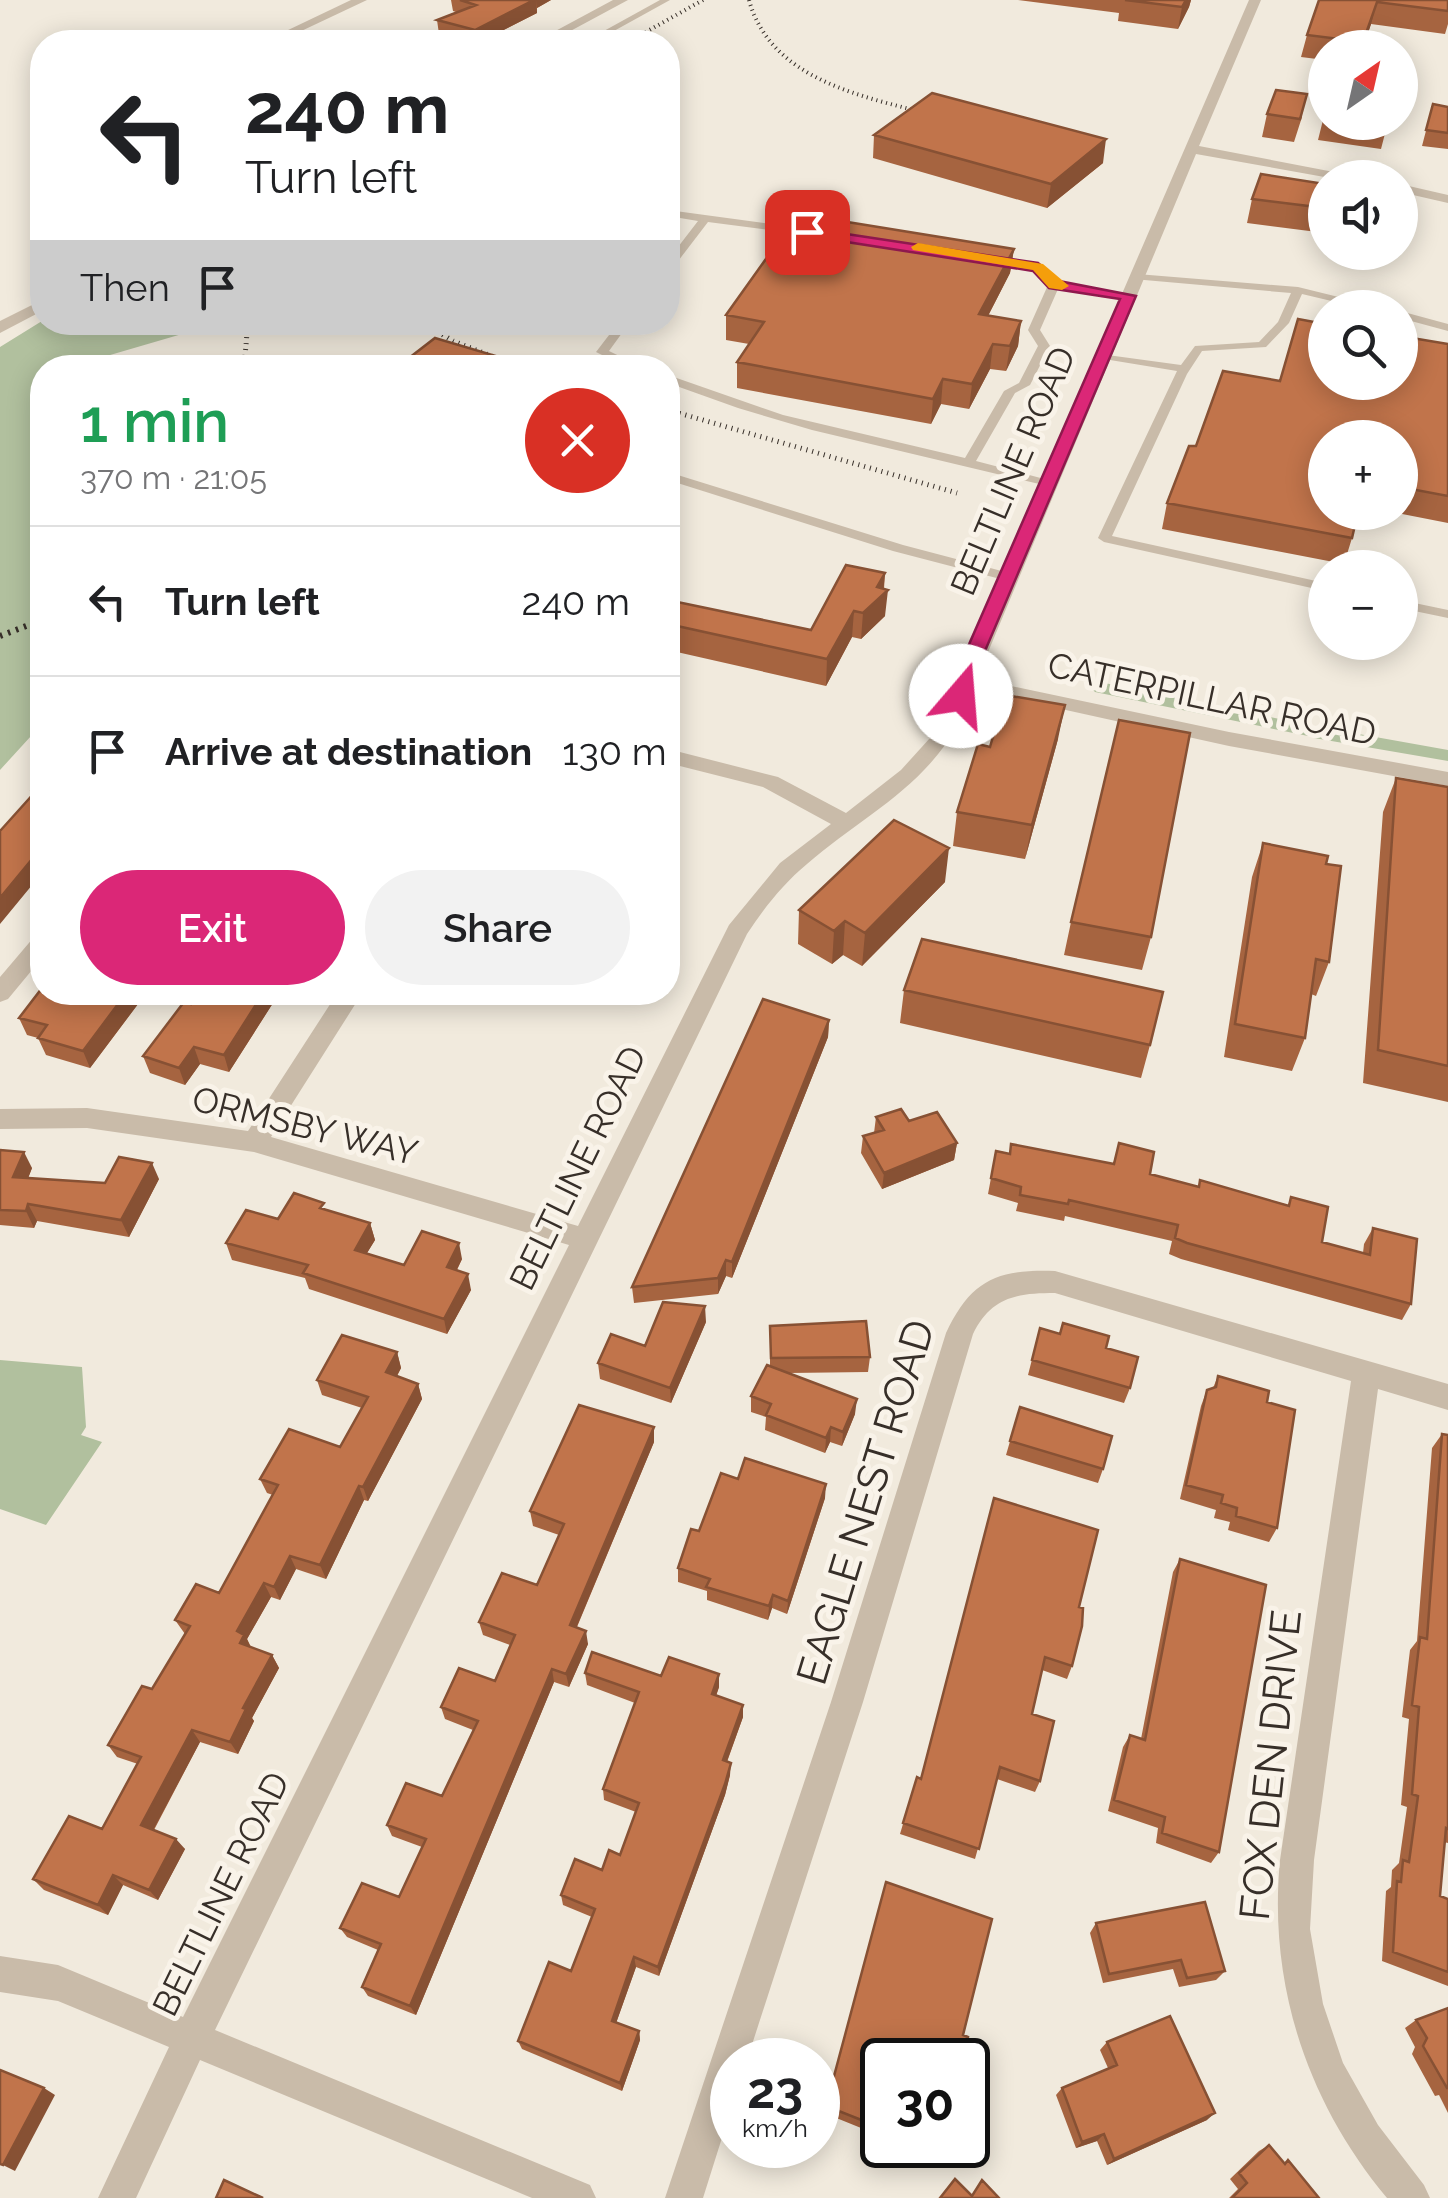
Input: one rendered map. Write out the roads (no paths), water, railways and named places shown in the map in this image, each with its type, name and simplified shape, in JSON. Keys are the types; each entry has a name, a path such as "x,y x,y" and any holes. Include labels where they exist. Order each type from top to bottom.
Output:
{"street":[{"path":"295,30 361,0"},
{"path":"564,30 622,0"},
{"name":"BELTLINE ROAD","path":"118,2198 192,2038 736,931 783,873 898,789 940,740 1255,0"},
{"path":"1191,149 1308,169"},
{"path":"1418,192 1448,199"},
{"path":"0,328 30,311"},
{"name":"CATERPILLAR ROAD","path":"964,682 1448,779"},
{"path":"680,759 770,782 847,823"},
{"path":"0,994 30,958"},
{"path":"254,1142 343,1005"},
{"name":"ORMSBY WAY","path":"0,1120 88,1118 254,1142 586,1239"},
{"name":"EAGLE NEST ROAD","path":"684,2198 848,1702 952,1353 963,1323 980,1298 996,1286 1055,1282 1448,1397"},
{"name":"FOX DEN DRIVE","path":"1366,1374 1297,1860 1292,1926 1301,1991 1333,2082 1355,2130 1411,2198"},
{"path":"0,1974 58,1983 577,2198"}],"lane":[{"path":"610,30 666,0"},
{"path":"680,215 814,233"},
{"path":"680,251 705,218"},
{"path":"981,256 1038,267 1054,285 1129,296"},
{"path":"1137,277 1308,292"},
{"path":"969,463 1010,391 1024,385 1044,346 1034,330 1054,285"},
{"path":"1298,290 1283,323 1262,345 1198,348 1184,369 1104,538 1308,583"},
{"path":"1418,319 1448,328"},
{"path":"609,355 602,352 615,335"},
{"path":"1104,356 1184,369"},
{"path":"680,384 753,412 836,435 1048,484"},
{"path":"680,480 898,548 1008,577"},
{"path":"1418,608 1448,614"}],"railway":[{"path":"649,30 703,0"},
{"path":"749,0 760,27 778,50 799,67 852,92 937,116"},
{"path":"245,355 247,335"},
{"path":"443,335 489,355"},
{"path":"680,413 957,493"},
{"path":"0,636 30,625"}]}
